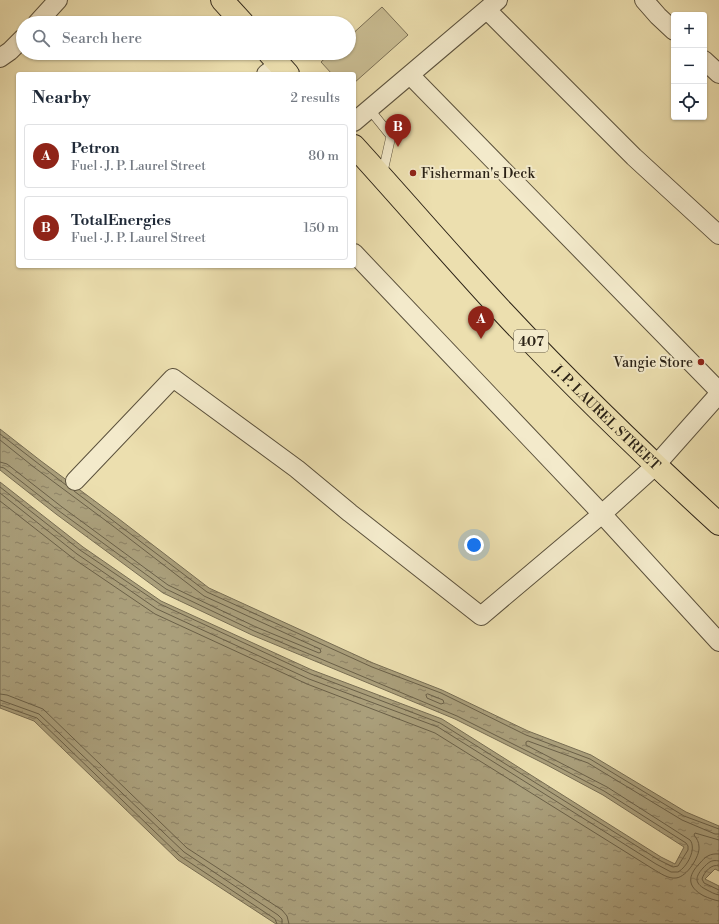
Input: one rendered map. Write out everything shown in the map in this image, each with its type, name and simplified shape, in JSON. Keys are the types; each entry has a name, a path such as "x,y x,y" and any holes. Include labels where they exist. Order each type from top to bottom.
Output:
{"main road":[{"path":"222,0 237,16"},
{"name":"J. P. LAUREL STREET","path":"356,148 504,313 655,466 719,524"}],"street":[{"path":"43,16 58,0"},
{"path":"644,0 671,28"},
{"path":"356,120 493,5 634,157 719,235"},
{"path":"0,58 10,52 16,46"},
{"path":"707,63 719,74"},
{"path":"75,481 173,378 297,469 350,513 481,616 602,514 655,466 719,393 410,76"},
{"path":"356,255 602,514 719,642"}],"lane":[{"path":"370,110 391,136 382,177"}],"shaded area":[{"path":"382,7 408,35 356,81 356,72 330,72 321,62 323,60 356,60 356,31"}],"water":[{"path":"0,429 209,588 373,663 442,690 528,731 591,755 686,812 719,826 719,871 715,869 705,879 719,886 719,924 276,924 178,860 34,721 0,708 0,482 83,547 161,601 312,670 442,719 661,857 675,864 684,847 603,795 455,719 252,635 163,593 56,514 0,470"}],"place":[{"name":"TotalEnergies","path":"398,147"},
{"name":"Fisherman's Deck","path":"413,173"},
{"name":"Petron","path":"481,339"},
{"name":"Vangie Store","path":"701,362"}]}
